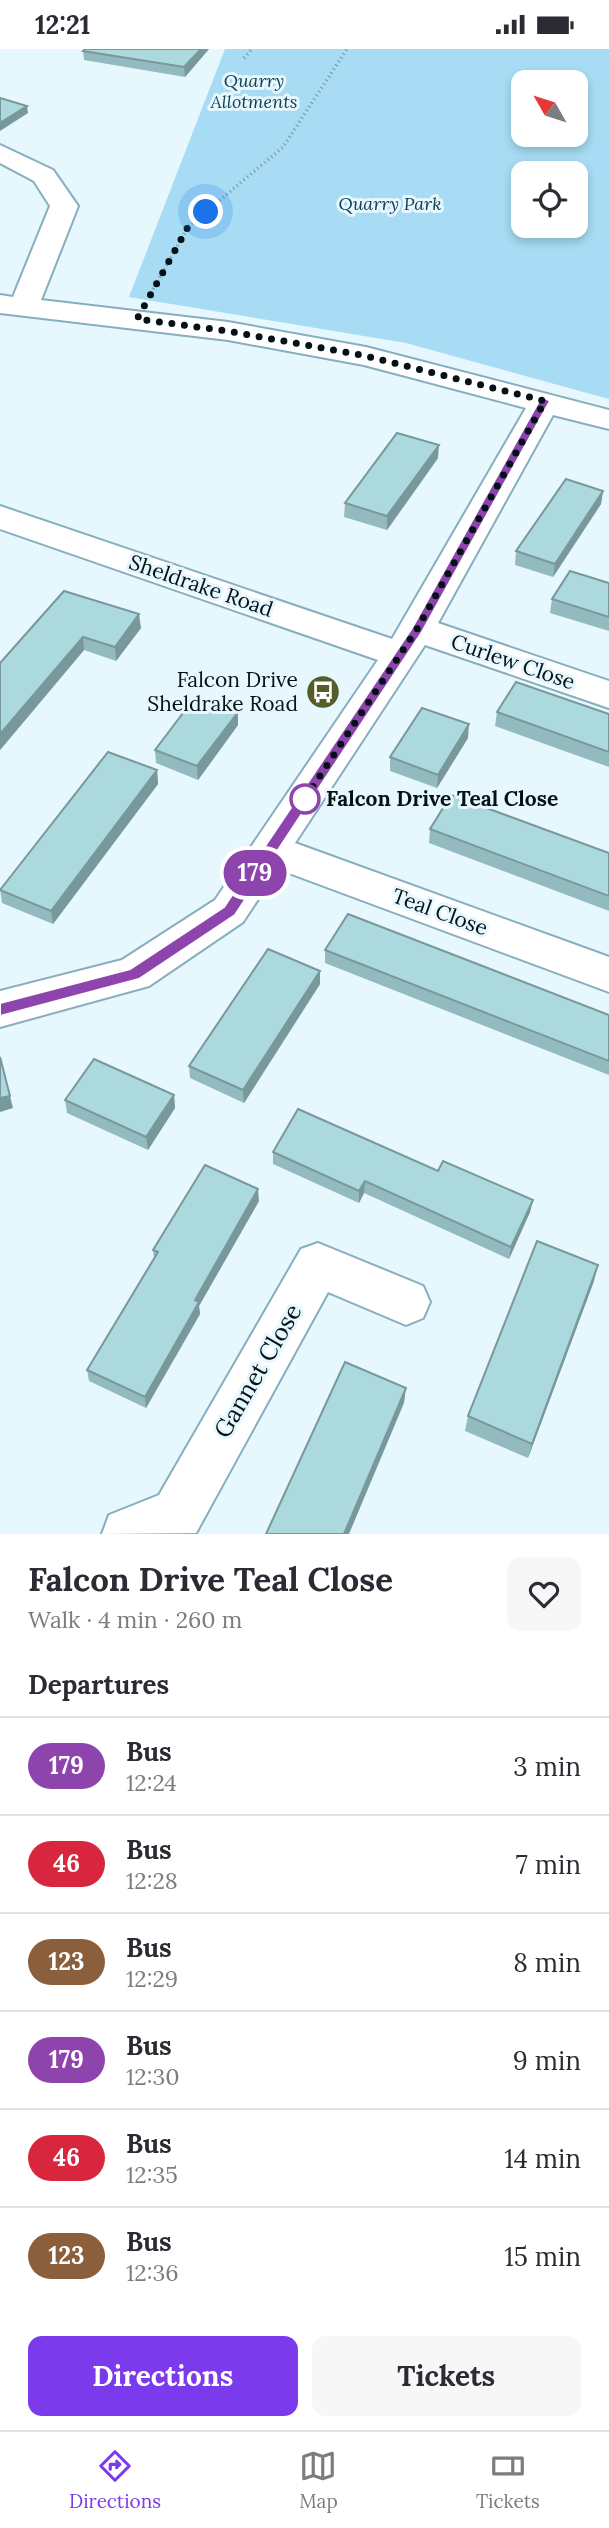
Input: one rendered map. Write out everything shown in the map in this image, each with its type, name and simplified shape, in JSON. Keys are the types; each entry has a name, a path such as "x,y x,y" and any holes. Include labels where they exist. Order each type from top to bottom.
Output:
{"street":[{"path":"0,153 44,176 64,207 11,306 228,331 366,356 609,420"},
{"path":"0,1009 134,974 229,911 409,642 545,401"},
{"name":"Sheldrake Road","path":"0,517 409,642"},
{"name":"Curlew Close","path":"409,642 609,695"},
{"name":"Teal Close","path":"271,850 609,975"},
{"name":"Gannet Close","path":"128,1534 177,1514 318,1265 406,1302"}],"path":[{"path":"244,58 252,49"},
{"path":"137,319 188,227 284,147 348,49"}],"green space":[{"name":"Quarry Park","path":"225,49 609,49 609,399 406,343 129,297"}],"building":[{"path":"201,49 184,67 83,51"},
{"path":"0,98 27,106 0,123"},
{"path":"397,433 439,445 387,516 345,503"},
{"path":"566,479 603,491 555,564 516,551"},
{"path":"570,571 609,583 609,617 552,599"},
{"path":"64,591 139,614 115,647 83,637 0,734 0,663"},
{"path":"516,682 609,714 609,752 497,712"},
{"path":"196,696 238,712 197,766 155,750"},
{"path":"422,708 469,724 438,775 390,757"},
{"path":"108,752 157,770 51,911 0,890"},
{"path":"451,795 609,853 609,896 430,829"},
{"path":"348,914 609,1015 609,1061 325,950"},
{"path":"268,949 320,971 243,1090 189,1066"},
{"path":"0,1057 10,1096 0,1098"},
{"path":"94,1059 174,1095 146,1137 65,1100"},
{"path":"298,1109 438,1171 443,1161 533,1200 511,1247 365,1181 359,1191 273,1152"},
{"path":"205,1165 258,1189 195,1300 199,1302 145,1397 87,1370 158,1252 153,1250"},
{"path":"537,1241 598,1265 532,1444 468,1416"},
{"path":"345,1362 406,1388 344,1534 266,1534"}],"bus line":[{"name":"179","path":"0,1009 134,974 229,911 417,629 545,401"}],"place":[{"name":"Falcon Drive Sheldrake Road","path":"323,692"},
{"name":"Falcon Drive Teal Close","path":"305,799"}],"route":[{"path":"206,212 188,227 137,319 228,331 366,356 545,401 417,629 300,806 305,799"}],"park label":[{"name":"Quarry Allotments","path":"254,92"}]}
